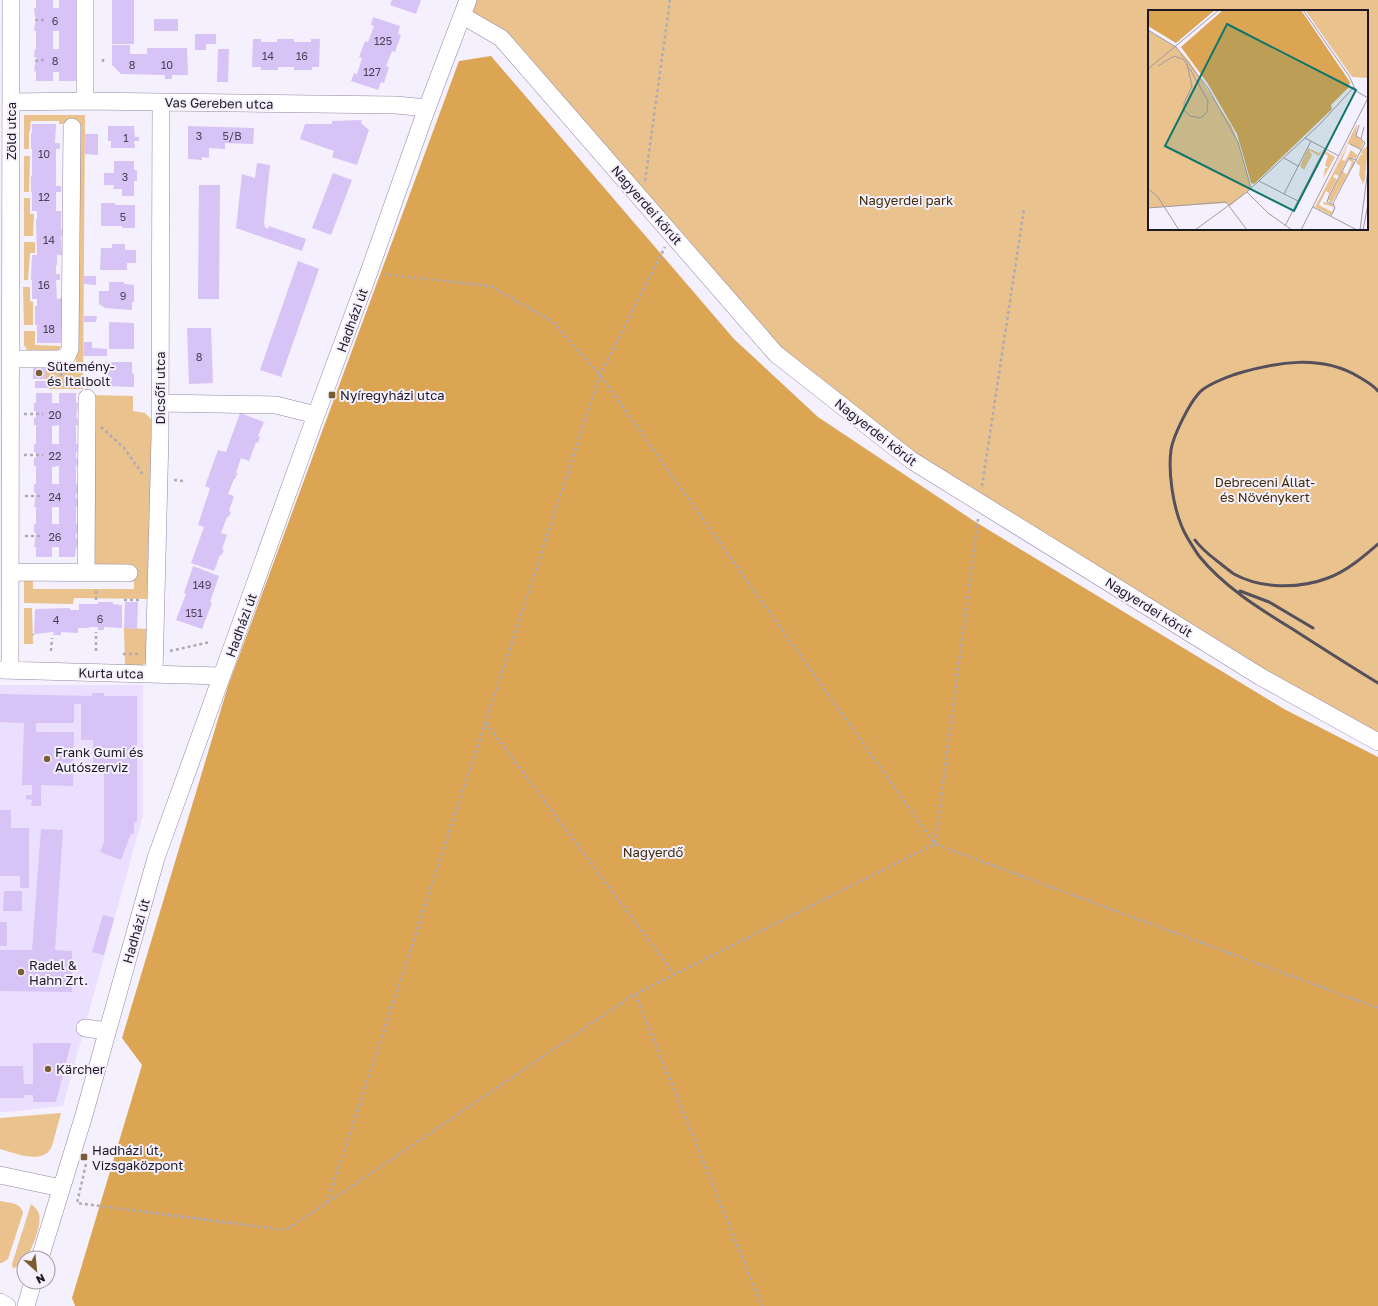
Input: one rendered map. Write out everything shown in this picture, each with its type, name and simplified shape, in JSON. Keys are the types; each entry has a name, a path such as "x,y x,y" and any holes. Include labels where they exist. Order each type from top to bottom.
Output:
{"street":[{"name":"Zöld utca","path":"5,670 10,572 5,381 10,359 8,109 11,0"},
{"path":"85,0 85,101"},
{"name":"Hadházi út","path":"42,1250 84,1116 156,858 427,108 468,0"},
{"name":"Nagyerdei körút","path":"463,16 501,38 776,354 911,460 1261,677 1378,742"},
{"name":"Vas Gereben utca","path":"8,109 85,101 396,105 427,108"},
{"name":"Dicsőfi utca","path":"154,674 160,403 161,102"},
{"path":"10,359 59,359 67,356 70,349 72,127"},
{"path":"86,573 87,398"},
{"path":"160,403 276,406 316,415"},
{"path":"10,572 129,573"},
{"name":"Kurta utca","path":"5,670 222,676"},
{"path":"85,1028 107,1031"},
{"path":"0,1175 61,1188"},
{"path":"26,1306 31,1290"},
{"path":"0,1302 7,1306"}],"path":[{"path":"642,200 670,0"},
{"path":"35,20 44,20"},
{"path":"103,58 103,63"},
{"path":"35,60 44,60"},
{"path":"934,844 980,503 1024,209"},
{"path":"327,1203 600,375 671,233"},
{"path":"369,272 490,286 552,320 600,375 934,844 1378,1008"},
{"path":"24,414 43,414"},
{"path":"87,421 95,421 124,448 145,477 183,481"},
{"path":"24,455 43,455"},
{"path":"24,496 43,496"},
{"path":"24,536 43,536"},
{"path":"96,589 96,600"},
{"path":"96,632 96,651"},
{"path":"52,638 52,651"},
{"path":"486,723 674,974"},
{"path":"88,1157 77,1203 285,1230 635,994 934,844"},
{"path":"635,994 762,1306"}],"shaded area":[{"path":"0,685 143,685 143,815 63,1106 7,1112 0,1112"}],"green space":[{"name":"Nagyerdei park","path":"468,0 1378,0 1378,742 911,460 776,354 501,38 463,16"},
{"name":"Nagyerdő","path":"491,56 734,339 818,417 974,521 1284,709 1378,757 1378,1306 75,1306 72,1298 142,1065 122,1038 228,686 459,61"},
{"path":"24,115 85,115 83,389 49,389 49,381 46,381 46,366 76,366 79,155 75,124 59,124 59,121 31,121 29,132 29,149 24,149"},
{"path":"24,156 30,156 29,192 24,192"},
{"path":"24,198 30,198 30,214 34,214 33,236 24,236"},
{"path":"24,242 35,242 35,253 30,253 28,280 24,280"},
{"path":"23,287 30,287 30,301 33,302 33,325 24,325"},
{"path":"24,331 35,331 35,345 61,346 57,351 27,350 24,345"},
{"path":"90,395 133,396 133,411 145,413 152,420 150,599 74,598 73,604 24,603 24,581 33,579 33,589 134,589 134,566 93,565"},
{"path":"24,608 32,608 33,644 24,644"},
{"path":"124,628 150,629 147,662 141,666 125,666"},
{"path":"61,1113 52,1146 48,1152 43,1155 36,1157 21,1155 0,1149 0,1118"},
{"path":"0,1201 17,1205 22,1209 23,1213 8,1259 2,1263 0,1263"},
{"path":"31,1204 39,1214 40,1219 38,1230 30,1250 16,1250"},
{"path":"16,1251 16,1267 13,1269 12,1264"}],"building":[{"path":"36,0 53,0 53,8 59,8 59,0 76,0 78,17 76,17 76,23 78,23 78,31 76,31 76,49 78,49 78,57 76,57 76,64 78,64 78,72 76,72 76,81 59,81 59,72 53,72 53,81 36,81 36,71 34,72 36,57 34,57 36,49 36,31 34,31 36,17 34,8 36,8","holes":["53,31 59,31 59,49 53,49"]},
{"path":"112,0 134,0 134,44 112,44"},
{"path":"392,0 421,0 416,14 390,5"},
{"path":"373,17 400,26 398,34 401,35 395,52 392,51 386,66 389,67 384,83 381,82 378,90 351,81 354,73 357,74 362,58 359,57 365,41 368,42 374,26 371,25"},
{"path":"154,19 178,19 178,31 154,31"},
{"path":"195,34 216,34 216,44 206,44 206,50 195,50"},
{"path":"253,39 261,39 261,42 277,42 277,39 294,39 294,42 311,42 311,39 320,39 319,67 312,67 312,70 294,70 294,67 278,67 278,70 261,70 261,67 252,67"},
{"path":"112,45 130,45 130,54 147,54 147,48 187,48 188,75 172,75 172,79 165,79 165,75 121,74 112,65"},
{"path":"218,49 229,49 228,82 217,82"},
{"path":"362,120 361,123 369,130 357,165 332,157 334,151 300,139 305,124 332,124 332,121"},
{"path":"32,124 56,124 55,143 60,143 60,149 56,149 56,186 61,186 61,192 56,192 56,211 61,211 61,229 65,229 65,236 61,236 62,255 57,255 56,274 60,274 60,280 56,280 57,299 62,298 61,318 65,318 65,323 61,324 62,343 37,343 35,306 37,306 37,299 32,299 31,280 32,255 37,255 37,211 32,211 31,192"},
{"path":"108,126 134,126 135,137 139,137 139,141 134,141 135,148 111,148 111,141 108,141"},
{"path":"188,126 254,128 253,144 225,143 225,149 209,148 209,158 202,157 202,160 188,159"},
{"path":"85,134 98,134 98,155 85,154"},
{"path":"114,161 134,161 134,170 137,170 137,181 134,181 134,196 122,196 122,189 113,189 114,185 104,185 104,173 114,173"},
{"path":"257,163 270,165 264,222 265,227 268,229 269,226 306,239 302,251 236,228 242,174 255,178"},
{"path":"333,173 352,180 331,235 312,228"},
{"path":"199,185 220,185 219,299 198,299"},
{"path":"101,203 135,205 135,228 122,228 122,226 101,226"},
{"path":"112,244 125,244 125,250 136,250 136,263 127,263 127,270 100,270 101,248 112,248"},
{"path":"298,261 319,269 281,377 260,370"},
{"path":"84,276 96,276 96,285 84,284"},
{"path":"109,282 124,282 124,284 134,285 134,302 132,302 132,310 105,308 99,304 99,291 109,291"},
{"path":"84,316 97,316 96,322 84,322"},
{"path":"109,322 134,323 134,349 109,349"},
{"path":"187,328 211,328 213,383 189,384"},
{"path":"84,342 92,342 92,348 107,349 107,356 83,356"},
{"path":"104,362 132,362 134,387 106,386"},
{"path":"33,366 46,367 46,379 33,379"},
{"path":"35,381 49,381 49,388 35,388"},
{"path":"36,393 52,393 52,403 59,403 59,393 76,393 76,403 78,403 76,418 77,417 78,425 76,425 76,444 78,444 76,459 77,458 78,462 76,466 76,484 78,493 76,493 76,499 78,499 78,507 76,507 76,524 78,524 78,533 76,533 76,539 78,539 78,547 76,547 75,557 59,557 59,547 52,547 52,557 36,557 36,547 34,547 36,533 34,533 34,524 36,524 36,507 34,507 36,493 34,493 34,484 36,484 36,466 34,466 34,458 36,458 36,452 34,452 34,444 36,444 36,425 34,425 34,417 36,418 36,411 34,411 34,403 36,403","holes":["59,425 59,444 52,444 52,426","59,466 59,484 52,484 52,467","52,507 59,507 59,524 52,524"]},
{"path":"240,413 264,422 258,436 260,437 258,443 256,442 249,461 241,458 236,473 238,473 228,494 234,496 229,511 231,512 230,515 227,517 221,533 227,535 222,549 224,550 221,556 220,555 214,571 191,563 204,527 198,525 210,488 205,486 218,450 226,452"},
{"path":"193,566 219,576 210,602 212,603 202,629 176,620 186,594 184,593"},
{"path":"98,602 113,602 113,604 122,605 122,628 104,627 104,630 98,630 98,627 89,627 78,628 78,633 61,632 61,635 53,635 54,632 34,634 35,609 70,608 70,610 79,610 79,604 98,604"},
{"path":"125,602 138,602 137,629 124,628"},
{"path":"92,693 104,693 104,696 137,696 137,822 134,822 134,834 131,834 121,860 100,852 104,842 104,771 93,772 93,740 81,740 81,704 74,704 74,723 36,723 36,732 74,732 73,786 41,785 41,806 31,806 32,800 26,799 26,795 32,795 32,785 22,785 24,723 0,722 0,694 92,696"},
{"path":"0,810 11,810 11,828 29,828 29,888 20,888 20,876 0,876"},
{"path":"41,829 63,830 55,950 72,951 72,992 0,991 0,950 32,950"},
{"path":"4,891 22,891 22,911 3,911"},
{"path":"103,915 114,918 104,955 92,952"},
{"path":"0,922 7,922 7,946 0,946"},
{"path":"33,1043 71,1043 56,1102 33,1102 33,1095 24,1095 24,1098 0,1098 0,1066 23,1066 24,1084 33,1084"}],"railway":[{"path":"1378,391 1359,377 1344,370 1329,365 1314,363 1298,362 1267,366 1236,374 1211,384 1202,390 1195,398 1178,429 1172,444 1170,459 1174,499 1179,519 1197,553 1209,567 1231,588 1256,606 1378,683"},
{"path":"1195,540 1207,553 1234,574 1256,582 1280,586 1293,586 1317,582 1328,578 1342,572 1378,544"},
{"path":"1240,591 1269,602 1313,628"}],"place":[{"name":"Sütemény- és Italbolt","path":"39,373"},
{"name":"Nyíregyházi utca","path":"332,395"},
{"name":"Frank Gumi és Autószerviz","path":"47,759"},
{"name":"Radel & Hahn Zrt.","path":"21,972"},
{"name":"Kärcher","path":"48,1069"},
{"name":"Hadházi út, Vizsgaközpont","path":"84,1157"}],"park label":[{"name":"Debreceni Állat- és Növénykert","path":"1265,490"}]}
